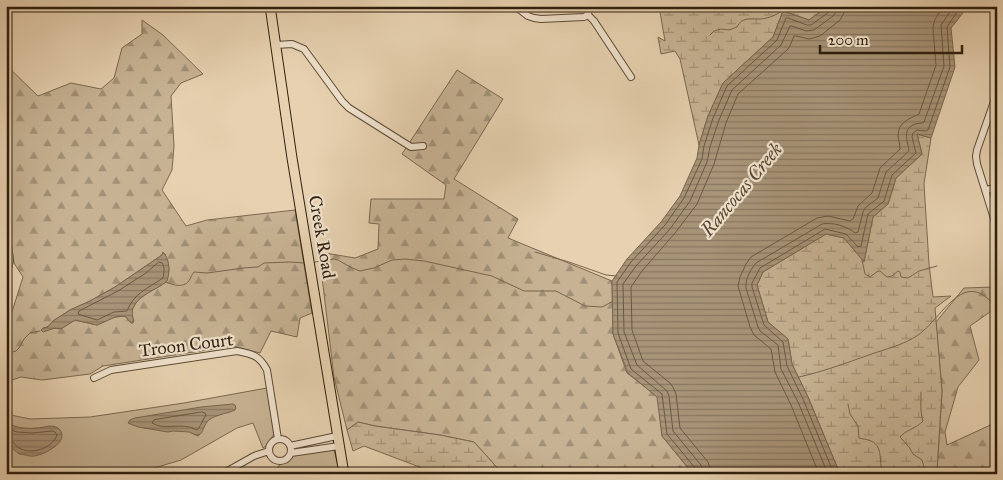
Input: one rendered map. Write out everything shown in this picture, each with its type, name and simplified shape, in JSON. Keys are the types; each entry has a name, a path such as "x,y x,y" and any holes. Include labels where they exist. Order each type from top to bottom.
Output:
{"main road":[{"name":"Creek Road","path":"270,6 292,158 344,474"}],"street":[{"path":"515,6 528,16 540,19 584,18 588,14 589,6"},
{"path":"588,14 631,77"},
{"path":"276,45 292,44 304,49 342,102 349,108 411,147 423,146"},
{"path":"997,93 976,153 977,164 997,228"},
{"path":"985,190 997,188"},
{"path":"6,227 10,261 6,276"},
{"name":"Troon Court","path":"94,378 111,370 237,351 252,354 263,362 266,370 278,440"},
{"path":"269,451 272,443 278,440 284,440 291,449"},
{"path":"291,449 338,441"},
{"path":"269,451 273,458 280,461 287,459 291,449"},
{"path":"222,474 254,456 269,451"}],"green space":[{"path":"659,6 828,6 809,20 783,11 773,37 723,83 708,116 699,145 680,59 675,51 661,54 658,37 665,41"},
{"path":"142,20 163,35 203,74 181,83 171,96 174,146 172,170 162,190 186,226 207,220 295,210 312,313 300,318 297,337 271,331 260,353 233,346 103,366 90,374 42,380 21,377 9,381 6,389 6,316 11,315 23,277 14,263 6,207 6,65 38,96 71,83 101,89 114,78 122,48 142,34","holes":["163,253 165,254 169,269 167,281 140,298 133,308 132,316 134,321 131,323 125,316 115,317 97,325 75,320 61,328 42,329 70,310 115,287"]},
{"path":"457,70 503,99 454,179 518,219 508,238 612,281 613,334 627,373 658,397 662,436 693,474 503,474 474,442 358,422 347,430 334,377 319,252 355,258 378,249 379,224 369,223 371,199 444,199 446,185 402,154"},
{"path":"917,134 931,138 924,184 933,297 951,296 935,308 942,391 937,471 933,474 840,474 792,364 788,339 768,322 757,285 763,272 826,234 844,238 864,261 873,217 888,204 896,178 922,154"},
{"path":"997,286 997,307 970,326 979,360 958,387 945,432 947,445 997,422 997,456 992,457 995,474 933,474 937,471 942,391 936,322 964,288"},
{"path":"267,388 274,434 263,448 253,423 237,428 181,460 134,474 6,474 6,414 30,419 90,417"},
{"path":"358,422 474,442 503,474 438,474 364,446 353,451 347,430"},
{"path":"334,450 340,474 274,474 280,464 286,462 294,455"}],"water":[{"name":"Rancocas Creek","path":"828,6 966,6 966,9 951,28 955,67 931,138 917,134 922,154 896,178 888,204 873,217 864,262 844,238 826,234 763,272 757,285 768,322 788,339 792,364 840,474 693,474 662,436 657,397 628,373 613,334 612,281 627,259 661,222 680,196 697,158 708,116 723,83 773,37 783,11 809,20"},
{"path":"163,252 169,266 167,281 139,299 132,310 133,323 125,316 115,317 97,325 75,320 61,329 55,328 43,332 41,330 48,327 53,321 70,310 115,287 162,255"},
{"path":"233,404 236,408 235,410 209,420 198,436 189,432 168,432 138,427 128,423 135,418 201,407"},
{"path":"6,422 13,426 25,428 54,426 59,429 62,438 55,447 44,453 32,456 19,454 6,443"}],"waterway":[{"path":"784,6 787,13"},
{"path":"710,35 714,31 721,29 729,30 737,27 744,20 765,18 783,10 785,11"},
{"path":"535,252 606,275 617,276"},
{"path":"315,262 334,259 360,271 374,268 392,260 424,261 492,276 524,291 556,291 585,306 602,307 613,301"},
{"path":"862,260 865,274 870,277 878,271 887,277 892,276 898,271 901,277 908,278 919,271 937,266"},
{"path":"166,282 175,285 185,284 194,272 207,273 258,267 264,263 304,263"},
{"path":"799,377 907,342 924,330 954,299 967,292 980,293 997,307"},
{"path":"6,354 16,351 30,333 40,331"},
{"path":"921,392 923,421 900,437 913,454 922,460 926,474"},
{"path":"848,404 850,414 858,426 859,438 871,441 878,447 884,474"}]}
